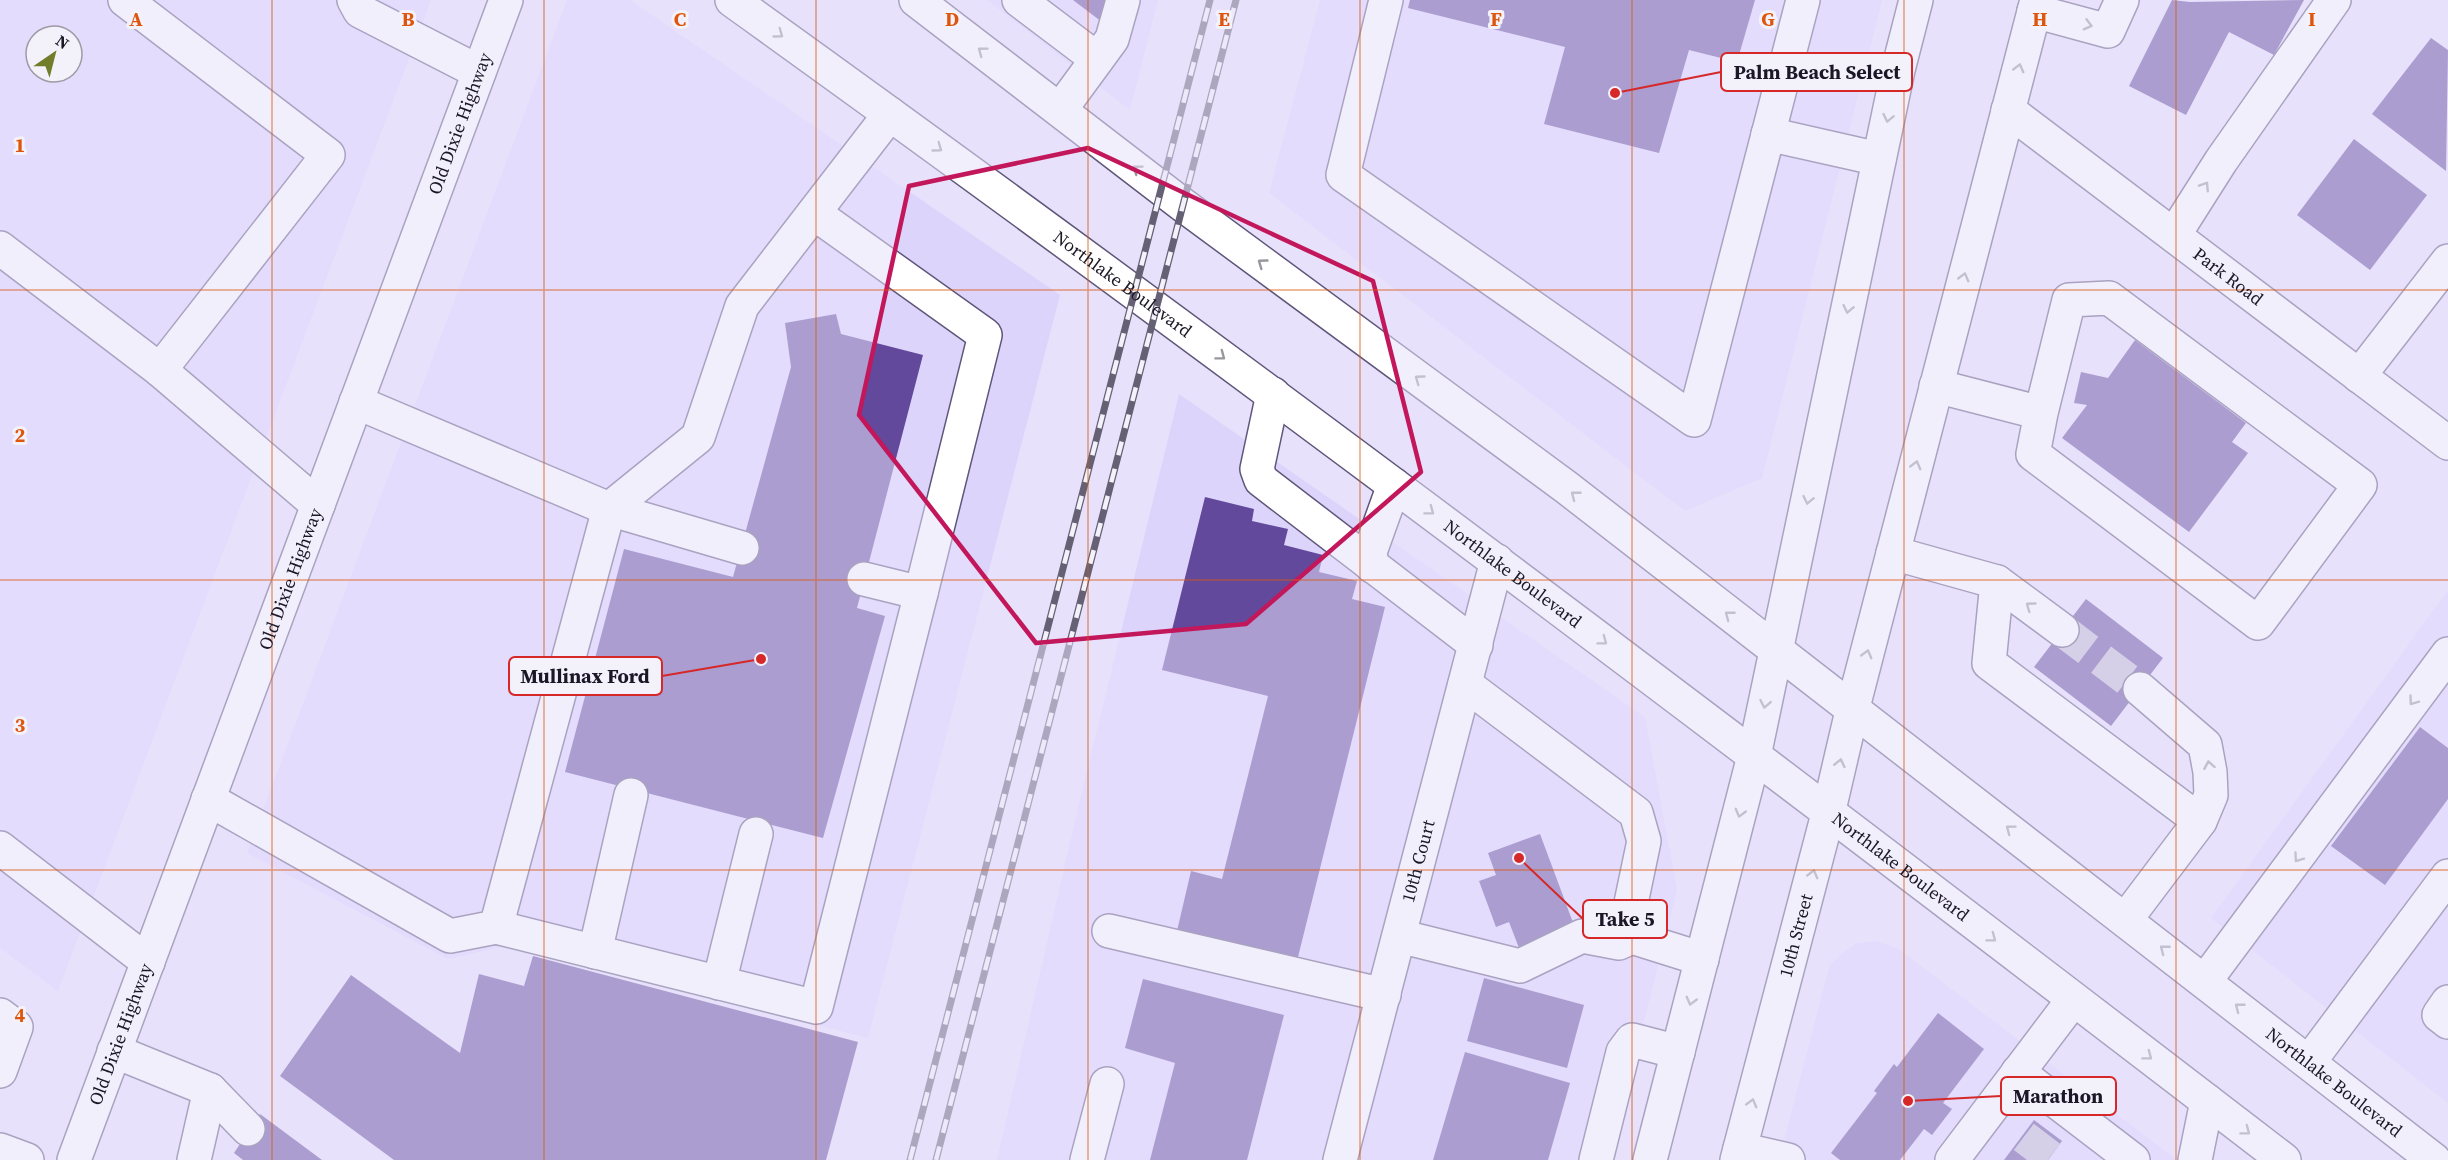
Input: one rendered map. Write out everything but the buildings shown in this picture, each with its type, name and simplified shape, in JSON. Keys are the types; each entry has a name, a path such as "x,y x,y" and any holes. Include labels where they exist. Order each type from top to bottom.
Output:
{"main road":[{"path":"125,0 328,155 160,370"},
{"path":"354,0 360,11 479,72"},
{"name":"Old Dixie Highway","path":"74,1160 506,0"},
{"name":"Northlake Boulevard","path":"732,0 1497,561 2284,1160"},
{"name":"Northlake Boulevard","path":"916,0 1184,205 1566,488 1852,711 2126,919 2434,1160"},
{"path":"1019,0 1097,59"},
{"path":"1060,110 1112,39 1123,0"},
{"path":"1386,0 1342,175 1694,420 1803,0"},
{"path":"1651,1158 1754,756 1879,159 1916,0"},
{"path":"2035,5 2108,31 2122,0"},
{"path":"2174,236 2221,161 2334,0"},
{"name":"10th Street","path":"1738,1154 1828,814 1852,711 2035,5"},
{"name":"Park Road","path":"2008,110 2448,443"},
{"path":"496,927 609,509 698,437 742,306 890,114"},
{"path":"1768,134 1879,159"},
{"path":"208,799 450,936 496,927 816,1007 985,335 814,213"},
{"path":"0,248 160,370 318,505"},
{"path":"2359,376 2448,261"},
{"path":"2109,298 2360,485 2258,623 2033,454 2041,413 2069,300 2109,298"},
{"path":"1936,386 2041,413"},
{"path":"1272,394 1257,469 1262,480 1476,645"},
{"path":"356,402 609,509 698,537 742,548"},
{"path":"1372,566 1370,552 1394,485"},
{"path":"1893,553 1997,582 2062,630"},
{"name":"10th Court","path":"1340,1160 1497,561"},
{"path":"864,579 921,593"},
{"path":"1997,582 1989,663 2200,821"},
{"path":"2205,981 2448,654"},
{"path":"1465,684 1635,813 1644,841 1626,927 1632,937 1702,959"},
{"path":"2126,919 2200,821 2211,795 2205,745 2140,689"},
{"path":"595,952 631,795"},
{"path":"719,983 756,834"},
{"path":"0,848 148,962"},
{"path":"2309,1062 2448,876"},
{"path":"1109,931 1383,995"},
{"path":"1399,936 1520,966 1582,936 1619,943 1632,937"},
{"path":"1952,1160 2073,1000"},
{"path":"2448,1002 2439,1015 2448,1022"},
{"path":"0,1015 16,1027 0,1071"},
{"path":"1596,1160 1623,1052 1632,1040 1678,1052"},
{"path":"114,1051 210,1090 248,1129"},
{"path":"2018,1072 2057,1119 2133,1160"},
{"path":"1087,1160 1107,1084"},
{"path":"194,1160 210,1090"},
{"path":"2195,1160 2207,1101"},
{"path":"0,1150 27,1160"},
{"path":"1738,1154 1788,1160"}],"highlighted area":[{"path":"1088,148 1373,281 1421,472 1246,624 1036,643 859,415 909,186"}],"shaded area":[{"path":"0,0 431,0 58,991 0,948"},
{"path":"567,0 630,0 1060,295 868,1038 510,945 448,959 247,853"},
{"path":"987,0 1158,0 1130,110"},
{"path":"1320,0 1882,0 1762,478 1685,511 1269,193"},
{"path":"1179,394 1645,717 1677,890 1609,1160 997,1160 1078,808"},
{"path":"2448,590 2448,1103 2211,918"},
{"path":"1875,941 1897,948 2177,1160 1779,1160 1830,964 1855,944"}],"tunnel":[{"path":"2062,630 2140,689"},
{"path":"2027,1160 2049,1131"}],"railway":[{"path":"910,1160 1210,0"},
{"path":"936,1160 1236,0"}],"place":[{"name":"Palm Beach Select","path":"1615,93"},
{"name":"Mullinax Ford","path":"761,659"},
{"name":"Take 5","path":"1519,858"},
{"name":"Marathon","path":"1908,1101"}]}
